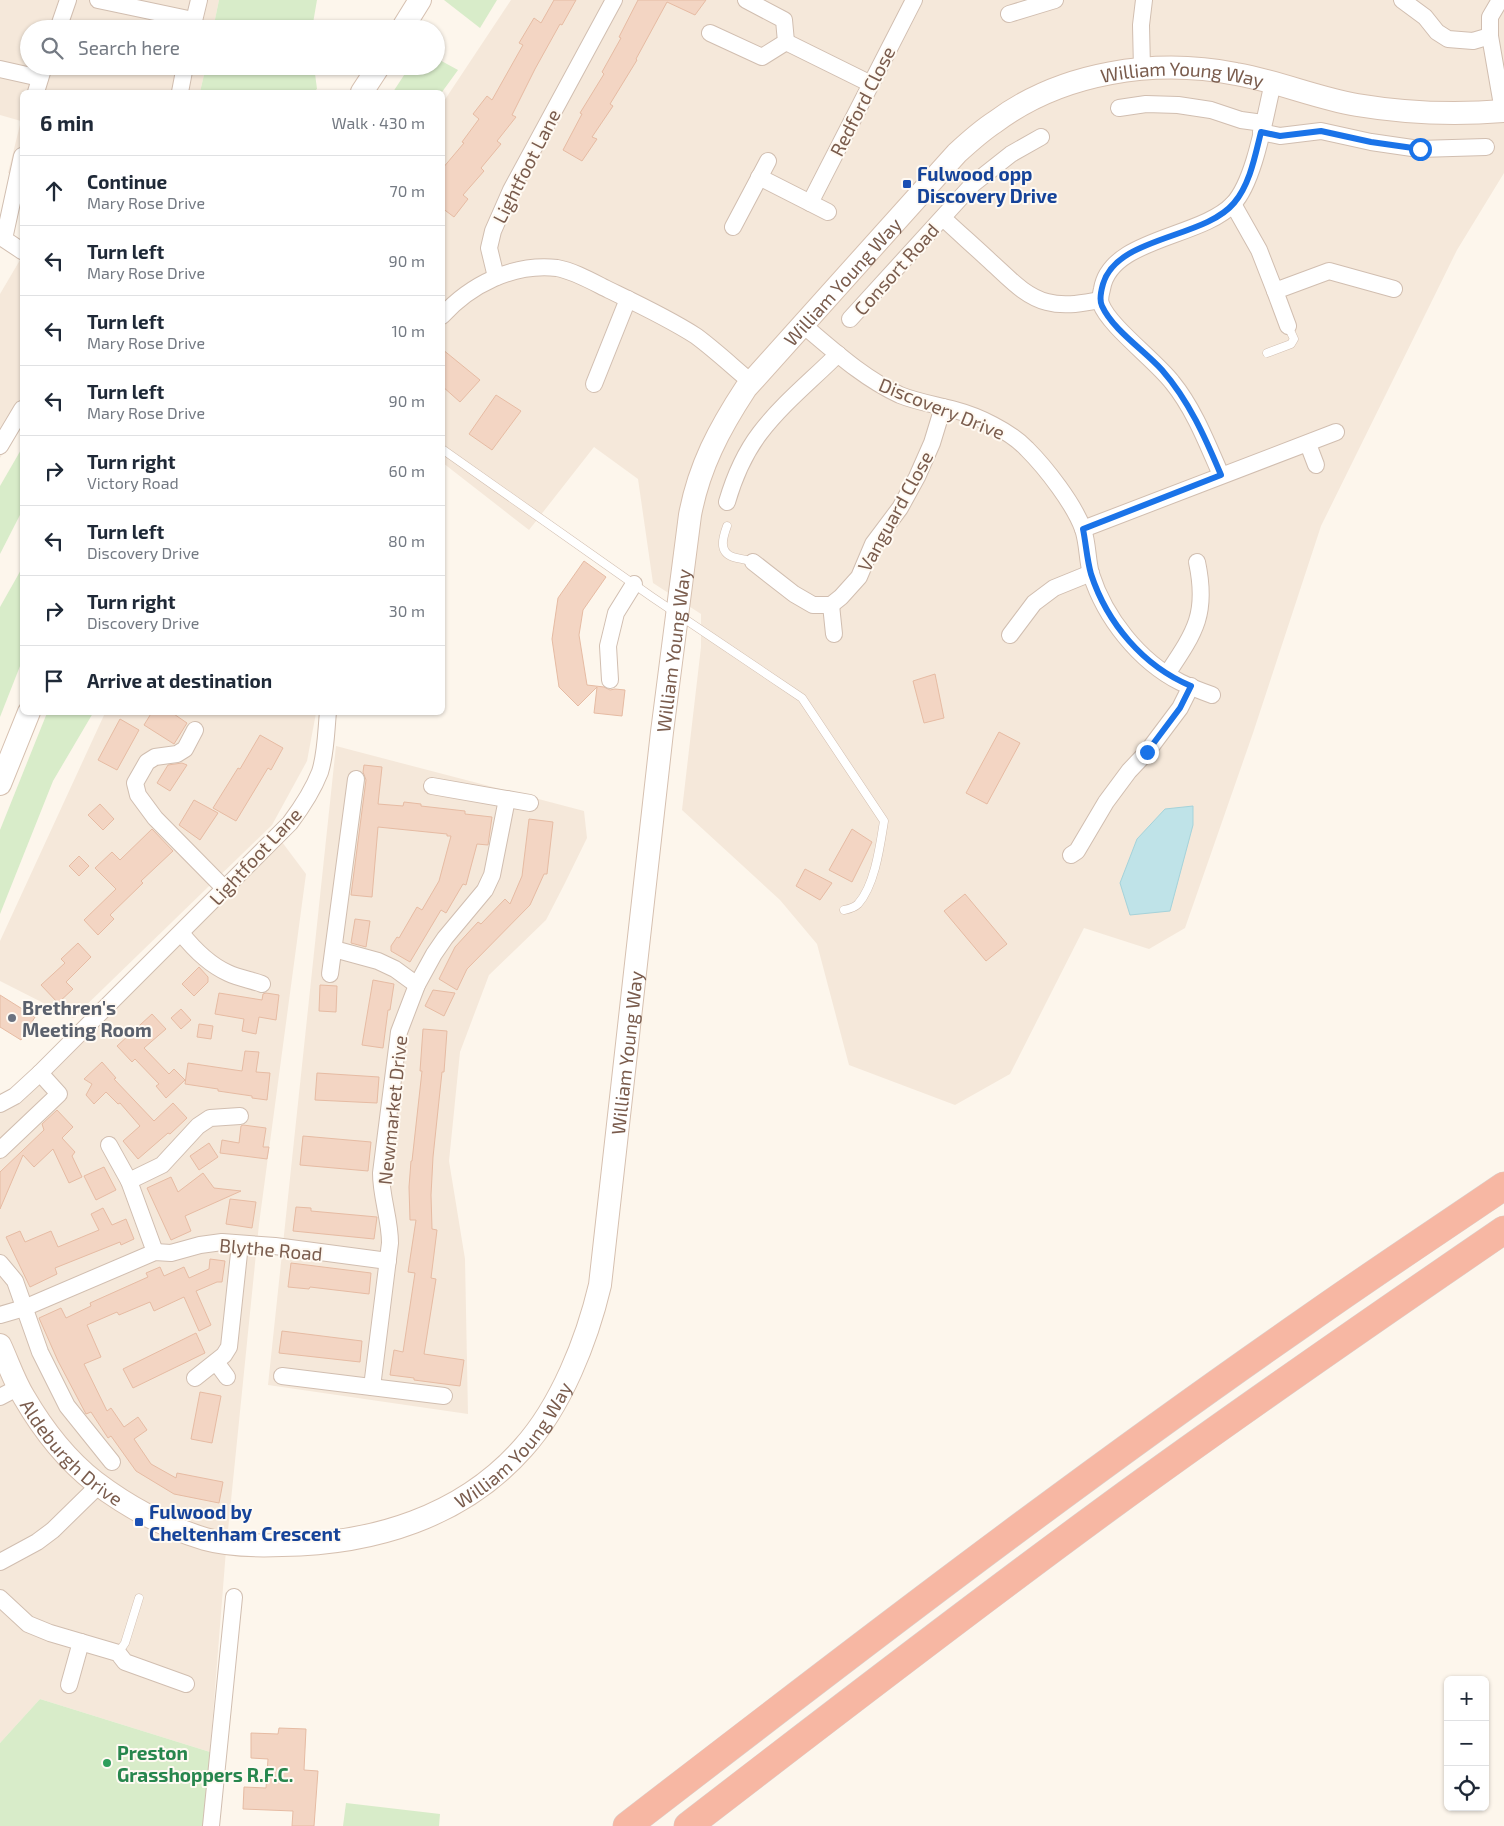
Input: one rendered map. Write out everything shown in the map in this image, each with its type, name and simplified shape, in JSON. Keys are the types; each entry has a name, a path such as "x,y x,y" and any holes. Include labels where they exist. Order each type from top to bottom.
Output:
{"highway":[{"path":"628,1826 864,1644 1076,1486 1305,1322 1504,1186"},
{"path":"688,1826 882,1676 1101,1513 1331,1348 1504,1230"}],"main road":[{"path":"408,20 420,0"},
{"name":"William Young Way","path":"205,1539 232,1544 262,1546 329,1544 374,1535 425,1518 468,1496 494,1476 523,1448 541,1424 567,1378 594,1310 600,1285 662,732 690,515 700,473 712,446 731,412 751,382 944,166 995,121 1027,103 1086,79 1142,69 1211,70 1272,82 1334,100 1387,109 1425,112 1503,111"},
{"path":"363,90 373,75"},
{"path":"0,784 29,715"},
{"name":"Aldeburgh Drive","path":"0,1345 9,1392 37,1416 55,1441 80,1469 98,1485 146,1515 205,1539"}],"street":[{"path":"61,20 68,0"},
{"path":"98,0 177,20"},
{"path":"194,20 199,0"},
{"name":"Lightfoot Lane","path":"496,277 489,248 493,232 524,166 614,0"},
{"path":"746,0 784,20 786,42"},
{"name":"Redford Close","path":"810,203 914,0"},
{"path":"1009,14 1055,0"},
{"path":"1142,69 1141,25 1144,0"},
{"path":"1402,0 1425,17 1437,32 1448,40 1473,41 1490,36"},
{"path":"1500,0 1490,18 1490,36 1503,111"},
{"path":"710,33 762,57 786,42"},
{"path":"786,42 871,84"},
{"path":"0,68 20,74"},
{"path":"25,75 40,79"},
{"path":"180,90 183,75"},
{"path":"1221,475 1197,420 1182,396 1160,368 1111,320 1100,300 1103,284 1108,272 1120,259 1204,224 1233,204 1242,193 1262,127 1272,82"},
{"path":"1119,108 1146,104 1178,105 1211,110 1262,127 1280,136 1321,131 1371,142 1420,149 1486,147"},
{"name":"Consort Road","path":"850,319 973,184 1011,154 1041,138"},
{"path":"733,227 768,161"},
{"path":"20,165 4,239 20,250"},
{"path":"759,177 828,212"},
{"path":"1233,204 1260,250 1288,326"},
{"name":"Consort Road","path":"943,218 1011,280 1036,298 1048,303 1062,304 1100,300"},
{"path":"445,313 465,294 496,277 523,269 556,268 566,270 652,310 696,337 751,382"},
{"path":"1276,291 1329,272 1394,289"},
{"path":"594,384 628,299"},
{"name":"Discovery Drive","path":"802,324 867,376 902,396 957,410 1000,428 1026,448 1050,475 1073,510 1083,529 1091,573 1106,608 1129,642 1152,664 1167,674 1212,695"},
{"path":"726,502 735,476 760,433 838,354"},
{"name":"Vanguard Close","path":"830,605 841,597 859,577 873,544 900,508 932,443 943,407"},
{"path":"0,446 20,412"},
{"path":"1083,529 1336,432"},
{"path":"1308,444 1316,465"},
{"path":"753,562 794,594 813,605 830,605 834,634"},
{"path":"1167,674 1196,628 1202,606 1202,584 1197,562"},
{"path":"1010,635 1034,603 1054,588 1091,573"},
{"path":"610,680 608,646 616,613 634,584"},
{"path":"1071,855 1077,851 1106,802 1180,708 1191,686"},
{"name":"Lightfoot Lane","path":"0,1104 16,1096 40,1073 290,823 303,806 319,772 323,760 328,715"},
{"path":"195,730 185,749 177,754 155,757 147,762 135,783 138,795 155,818 225,889"},
{"path":"330,974 356,779"},
{"path":"432,786 530,803"},
{"name":"Newmarket Drive","path":"372,1387 390,1232 381,1184 386,1130 400,1032 417,985 445,938 484,890 492,875 507,799"},
{"path":"181,933 210,962 228,973 262,984"},
{"path":"334,949 395,969 417,985"},
{"path":"0,1150 59,1094 40,1073"},
{"path":"129,1180 162,1165 198,1126 210,1118 240,1116"},
{"path":"109,1145 129,1180 155,1252"},
{"name":"Blythe Road","path":"0,1315 24,1308 155,1252 171,1254 200,1245 222,1242 275,1246 388,1260"},
{"path":"195,1378 224,1355 228,1347 240,1244"},
{"path":"0,1264 15,1281 40,1352 67,1406 112,1462"},
{"path":"216,1362 227,1377"},
{"path":"282,1376 444,1396"},
{"path":"0,1562 53,1530 98,1485"},
{"path":"211,1826 234,1597"},
{"path":"0,1598 28,1624 50,1633 118,1653 125,1662 186,1684"},
{"path":"69,1685 81,1642"}],"lane":[{"path":"1267,353 1291,344 1294,339 1288,326"},
{"path":"445,451 634,584 802,698 884,821 879,850 867,889 859,904 844,910"},
{"path":"726,526 722,538 723,548 727,554 734,558 744,558 753,562"},
{"path":"118,1653 125,1643 139,1598"}],"shaded area":[{"path":"0,0 219,0 215,20 20,20 20,75 204,75 200,90 20,90 20,121 0,115"},
{"path":"511,0 1504,0 1504,173 1457,250 1321,526 1253,733 1185,928 1149,949 1084,928 1010,1074 955,1105 849,1065 817,944 780,900 682,810 701,647 701,614 653,583 638,479 594,447 529,530 445,465 445,99"},
{"path":"20,125 20,175 8,173"},
{"path":"20,260 20,424 0,458 0,294"},
{"path":"104,715 316,715 307,761 272,825 73,1018 0,981 0,941"},
{"path":"336,746 584,811 587,838 546,920 489,975 460,1052 449,1161 465,1259 468,1414 268,1385"},
{"path":"282,842 306,874 259,1224 226,1550 210,1752 40,1699 0,1743 0,1107"}],"green space":[{"path":"219,0 317,0 314,20 215,20"},
{"path":"444,0 497,0 480,28"},
{"path":"445,63 458,70 443,90 394,90 404,75 445,75"},
{"path":"204,75 315,75 317,89 316,90 200,90"},
{"path":"20,451 20,515 0,554 0,486"},
{"path":"20,572 20,666 0,717 0,607"},
{"path":"46,715 92,715 53,781 0,914 0,830"},
{"name":"Preston Grasshoppers R.F.C.","path":"40,1699 210,1752 210,1826 0,1826 0,1743"},
{"path":"346,1803 440,1814 439,1826 343,1826"}],"water":[{"path":"1193,806 1193,825 1170,911 1130,915 1120,883 1137,839 1165,809"}],"building":[{"path":"554,0 576,0 535,69 512,115 516,117 497,141 501,144 481,168 484,171 463,195 468,199 454,217 445,210 445,165 464,143 462,142 479,119 473,114 487,96 492,100 523,45 519,43 534,18 541,23"},
{"path":"638,0 706,0 695,15 667,2 637,60 610,104 613,106 592,137 597,139 582,161 563,150 582,114 580,113 604,74 602,72 621,38 619,37"},
{"path":"445,351 480,380 460,402 445,389"},
{"path":"496,395 521,411 492,450 469,434"},
{"path":"584,561 606,577 583,610 579,635 587,685 604,687 610,690 625,690 622,716 594,713 597,687 578,706 559,687 552,639 558,598"},
{"path":"935,674 944,718 924,723 913,681"},
{"path":"150,715 175,715 187,723 174,744 144,725"},
{"path":"120,719 139,730 117,770 98,760"},
{"path":"999,732 1020,743 987,804 966,793"},
{"path":"260,735 283,748 271,770 268,768 236,821 213,808 238,768 240,769"},
{"path":"182,763 187,765 170,791 157,783 168,765"},
{"path":"364,765 382,767 378,804 403,806 404,802 465,811 465,814 492,817 488,845 477,844 466,885 463,884 446,913 441,910 410,962 391,951 391,946 397,937 399,938 417,907 422,910 439,881 451,836 378,827 372,897 351,895 366,780 363,772"},
{"path":"194,800 218,813 200,840 179,825"},
{"path":"100,804 114,819 103,830 88,815"},
{"path":"529,819 553,822 547,874 544,874 530,905 467,969 457,990 439,979 455,947 478,922 481,924 505,899 510,904 522,876"},
{"path":"152,829 173,851 141,881 143,883 110,915 114,919 98,935 84,920 116,889 95,868 112,852 120,860"},
{"path":"852,829 872,842 852,882 829,870"},
{"path":"79,856 89,866 79,876 69,866"},
{"path":"805,869 832,883 820,900 796,886"},
{"path":"965,894 1007,944 986,961 944,911"},
{"path":"355,919 370,921 366,947 351,943"},
{"path":"78,943 91,957 66,982 73,989 58,1003 41,985 65,963 61,959"},
{"path":"199,967 208,977 208,982 194,996 182,984"},
{"path":"373,980 394,984 390,1010 388,1010 383,1048 362,1045"},
{"path":"320,985 337,986 336,1012 319,1011"},
{"path":"433,990 455,993 444,1016 425,1006"},
{"path":"219,993 262,1000 263,994 266,993 279,995 276,1020 259,1017 256,1034 242,1031 244,1019 215,1014"},
{"path":"0,995 35,1017 21,1040 0,1027"},
{"path":"181,1009 191,1020 181,1029 171,1018"},
{"path":"152,1014 166,1029 144,1048 169,1074 174,1069 185,1080 166,1098 156,1086 159,1084 135,1059 132,1062 117,1046"},
{"path":"199,1024 213,1026 211,1039 197,1037"},
{"path":"423,1029 447,1031 444,1072 442,1072 433,1157 431,1195 432,1229 437,1230 431,1278 436,1279 424,1354 464,1360 460,1386 390,1375 394,1350 403,1352 415,1273 408,1272 416,1220 410,1220 409,1187 422,1071 420,1071"},
{"path":"245,1051 259,1052 256,1072 270,1073 267,1100 185,1084 188,1063 242,1071"},
{"path":"102,1062 116,1078 114,1079 154,1121 173,1103 187,1118 138,1159 123,1141 140,1126 120,1103 118,1104 106,1092 94,1104 86,1095 92,1084 84,1079"},
{"path":"317,1073 379,1077 377,1103 315,1100"},
{"path":"57,1110 73,1127 62,1138 75,1152 72,1156 82,1177 69,1183 53,1149 34,1167 23,1155 0,1209 0,1172 44,1130 42,1124"},
{"path":"241,1126 266,1128 263,1147 269,1147 267,1159 220,1153 222,1140 239,1143"},
{"path":"303,1136 371,1142 368,1171 300,1165"},
{"path":"209,1143 218,1157 199,1170 190,1156"},
{"path":"104,1167 116,1190 96,1200 84,1176"},
{"path":"203,1173 214,1188 241,1191 185,1216 191,1231 171,1240 147,1188 171,1177 178,1192"},
{"path":"230,1199 256,1202 252,1228 226,1224"},
{"path":"296,1207 311,1208 311,1211 377,1217 374,1239 293,1231"},
{"path":"103,1208 112,1225 126,1219 134,1239 121,1245 120,1242 55,1268 57,1274 30,1287 6,1237 20,1231 25,1242 51,1231 58,1247 99,1230 91,1214"},
{"path":"210,1259 225,1261 222,1282 217,1282 196,1291 211,1325 199,1331 184,1297 154,1311 150,1302 119,1315 117,1312 87,1325 101,1357 84,1364 107,1411 111,1408 124,1427 138,1417 147,1430 134,1439 151,1464 176,1478 177,1473 223,1482 219,1503 174,1494 136,1471 111,1436 108,1438 91,1412 86,1414 58,1361 39,1318 61,1308 66,1318 91,1306 90,1303 148,1277 146,1273 160,1267 164,1276 184,1267 189,1278 209,1269"},
{"path":"291,1263 371,1273 369,1294 310,1287 309,1289 288,1287"},
{"path":"282,1331 362,1341 360,1362 279,1353"},
{"path":"196,1333 205,1353 133,1388 123,1369"},
{"path":"200,1392 221,1396 212,1443 191,1439"},
{"path":"279,1728 306,1729 304,1770 318,1771 314,1826 292,1826 293,1811 243,1809 244,1787 266,1788 268,1759 251,1758 251,1733 278,1734"}],"place":[{"name":"Fulwood opp Discovery Drive","path":"907,184"},
{"name":"Brethren's Meeting Room","path":"12,1018"},
{"name":"Fulwood by Cheltenham Crescent","path":"139,1522"},
{"name":"Preston Grasshoppers R.F.C.","path":"107,1763"}],"route":[{"path":"1147,752 1180,708 1191,686 1180,682 1152,664 1129,642 1106,608 1091,573 1083,529 1221,475 1197,420 1182,396 1160,368 1118,328 1102,306 1100,300 1103,284 1108,272 1120,259 1204,224 1233,204 1242,193 1261,132 1280,136 1321,131 1371,142 1420,149"}]}
